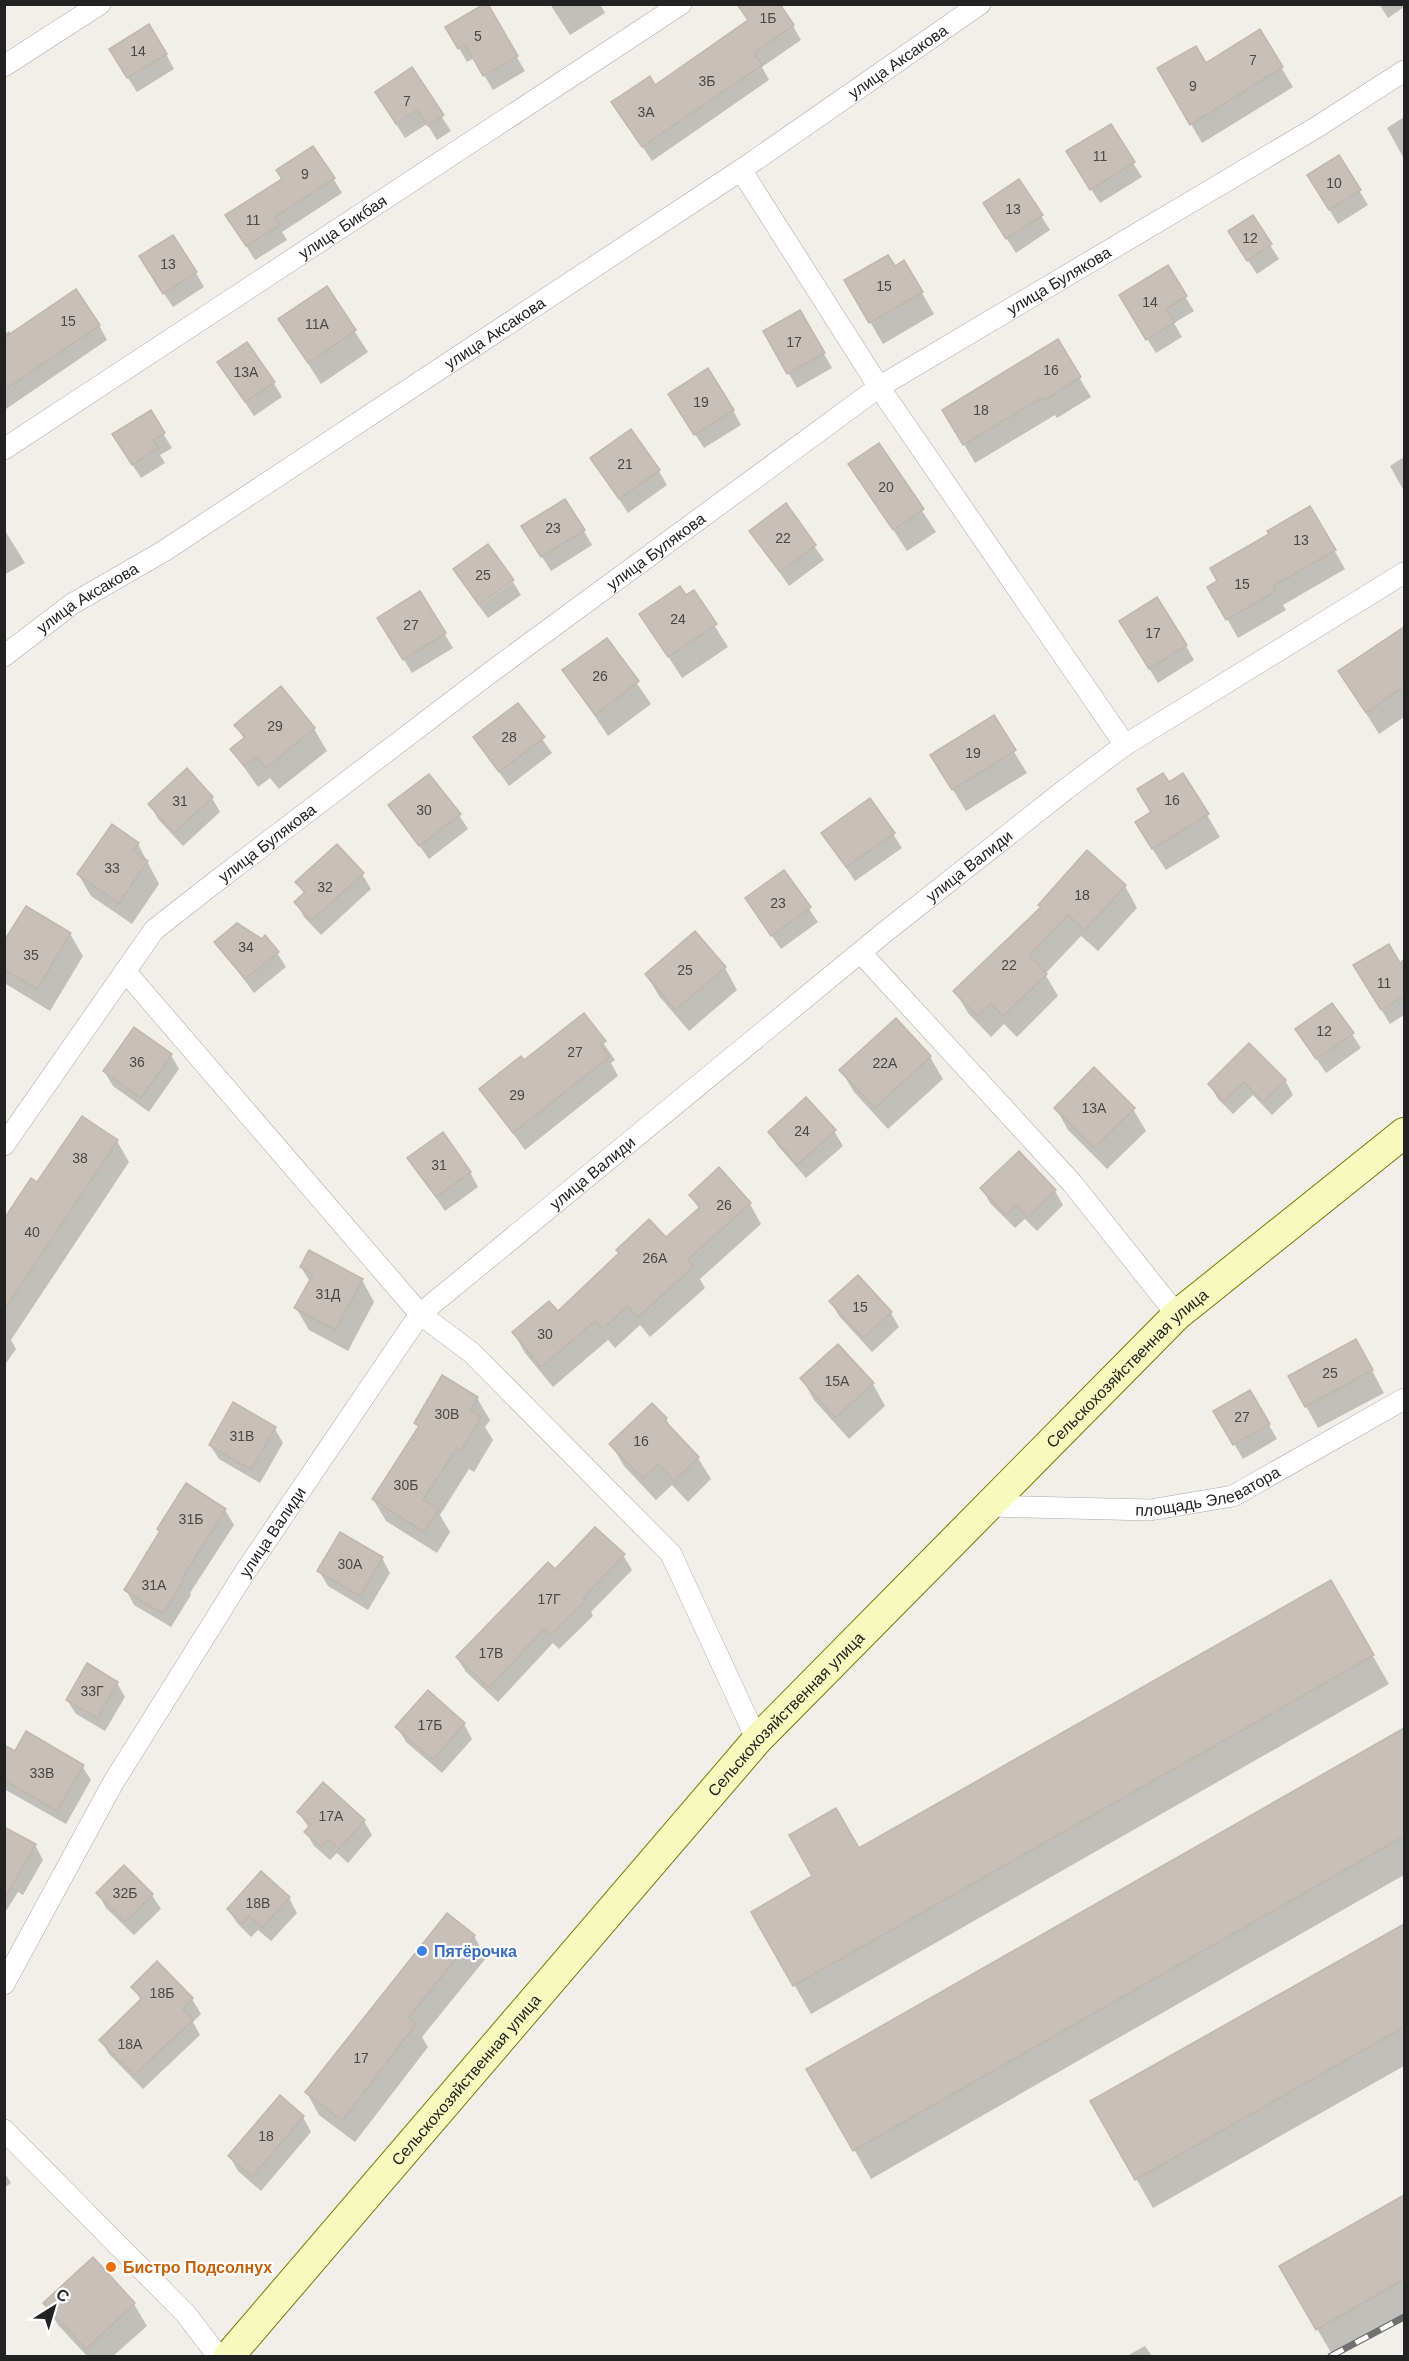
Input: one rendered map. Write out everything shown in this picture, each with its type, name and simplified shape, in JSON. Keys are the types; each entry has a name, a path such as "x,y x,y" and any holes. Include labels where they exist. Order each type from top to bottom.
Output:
{"main road":[{"name":"Сельскохозяйственная улица","path":"230,2356 757,1740 1177,1315 1404,1133"}],"street":[{"path":"4,66 100,4"},
{"name":"улица Бикбая","path":"4,449 681,4"},
{"name":"улица Аксакова","path":"4,656 72,604 164,551 741,170 980,4"},
{"name":"улица Булякова","path":"4,1145 154,930 214,883 491,672 879,387 1306,133 1404,71"},
{"path":"741,170 879,387 1125,746"},
{"name":"улица Валиди","path":"4,1984 113,1783 245,1572 420,1314 861,953 1066,789 1125,746 1404,573"},
{"path":"861,953 1072,1183 1177,1315"},
{"path":"125,971 420,1314 472,1353 671,1554 757,1740"},
{"name":"площадь Элеватора","path":"989,1506 1150,1510 1233,1497 1404,1399"},
{"path":"4,2130 185,2313 218,2356"}],"building":[{"path":"484,4 488,4 518,56 483,76 465,44 458,49 445,27"},
{"path":"737,4 780,4 794,25 754,53 762,65 642,147 611,102 650,76 655,85 748,20"},
{"path":"149,24 167,54 127,78 109,49"},
{"path":"1260,29 1283,67 1190,125 1157,68 1196,46 1206,63"},
{"path":"412,67 444,115 428,126 417,110 396,124 375,92"},
{"path":"1111,124 1135,162 1090,190 1066,151"},
{"path":"313,146 335,178 275,217 280,225 246,246 225,215 282,179 276,170"},
{"path":"1339,155 1361,190 1329,210 1307,175"},
{"path":"1019,179 1043,215 1006,239 983,203"},
{"path":"1253,215 1272,244 1247,261 1228,231"},
{"path":"173,235 197,272 163,294 139,256"},
{"path":"888,255 895,266 904,260 923,292 869,323 844,280"},
{"path":"1168,265 1187,296 1166,309 1175,322 1146,340 1119,295"},
{"path":"327,286 356,330 308,363 278,319"},
{"path":"76,289 100,325 4,390 4,338"},
{"path":"800,310 825,353 787,374 763,331"},
{"path":"1058,339 1081,377 1045,400 1043,397 963,445 942,410"},
{"path":"247,342 275,382 245,402 217,362"},
{"path":"708,368 734,410 694,435 668,394"},
{"path":"151,410 165,433 153,440 158,448 132,465 112,434"},
{"path":"631,429 660,470 619,499 590,458"},
{"path":"879,443 924,509 893,530 848,464"},
{"path":"565,499 585,530 541,557 521,526"},
{"path":"786,503 816,545 780,572 749,531"},
{"path":"1310,506 1336,550 1273,586 1276,591 1226,620 1207,587 1217,581 1210,568 1269,534 1267,531"},
{"path":"488,544 514,580 479,605 453,569"},
{"path":"680,586 686,595 694,590 717,624 668,657 639,614"},
{"path":"420,591 446,633 403,660 377,618"},
{"path":"1157,597 1187,645 1149,669 1119,621"},
{"path":"1404,627 1404,686 1366,713 1338,671"},
{"path":"607,638 639,681 595,715 562,670"},
{"path":"281,686 315,728 266,768 256,757 244,766 230,749 245,737 234,725"},
{"path":"518,703 545,737 499,772 473,737"},
{"path":"994,715 1016,750 952,790 930,755"},
{"path":"187,768 213,797 174,833 148,804"},
{"path":"1163,773 1169,782 1183,773 1209,814 1152,849 1135,822 1151,812 1137,789"},
{"path":"429,774 461,814 419,846 388,805"},
{"path":"870,798 895,833 846,867 821,833"},
{"path":"112,824 139,843 133,851 148,861 119,903 77,874"},
{"path":"337,844 364,873 311,921 294,902 305,892 295,882"},
{"path":"1087,850 1126,885 1085,930 1068,915 1029,956 1047,974 1003,1016 991,1003 977,1016 953,991 1041,907 1038,905"},
{"path":"784,870 811,907 771,936 745,898"},
{"path":"26,906 71,933 37,989 4,970 4,941"},
{"path":"237,923 262,939 265,935 279,952 245,979 214,942"},
{"path":"695,931 726,967 675,1010 645,974"},
{"path":"1389,944 1404,970 1404,996 1381,1010 1353,965"},
{"path":"1332,1003 1354,1033 1316,1059 1295,1029"},
{"path":"584,1013 606,1041 600,1045 609,1057 513,1133 479,1089 521,1056 524,1060"},
{"path":"896,1018 931,1056 875,1108 839,1070"},
{"path":"134,1027 172,1054 141,1098 103,1071"},
{"path":"1249,1043 1286,1080 1263,1102 1244,1082 1224,1101 1208,1084"},
{"path":"1094,1067 1135,1108 1094,1148 1054,1108"},
{"path":"806,1097 836,1130 797,1165 768,1132"},
{"path":"82,1116 118,1140 4,1310 4,1219 31,1178 37,1182"},
{"path":"443,1132 471,1172 436,1197 407,1158"},
{"path":"1019,1151 1056,1190 1028,1217 1016,1205 1006,1215 980,1188"},
{"path":"719,1167 751,1203 688,1259 694,1266 638,1317 627,1306 603,1329 595,1321 541,1367 512,1332 549,1301 558,1311 619,1253 616,1250 649,1219 666,1237 700,1207 689,1195"},
{"path":"309,1250 363,1279 335,1330 294,1308 313,1274 300,1267"},
{"path":"858,1275 892,1312 863,1338 829,1301"},
{"path":"1356,1339 1373,1370 1305,1407 1288,1376"},
{"path":"838,1344 874,1383 835,1418 800,1378"},
{"path":"442,1375 478,1397 470,1410 481,1417 461,1451 457,1448 423,1500 439,1509 424,1532 372,1499 419,1426 414,1423"},
{"path":"1250,1390 1270,1424 1233,1445 1213,1411"},
{"path":"233,1402 276,1427 251,1470 209,1445"},
{"path":"652,1403 667,1418 665,1421 699,1457 674,1481 658,1464 643,1479 609,1444"},
{"path":"186,1483 226,1509 182,1578 184,1580 163,1614 124,1590 160,1531 157,1529"},
{"path":"595,1527 625,1554 583,1598 586,1600 550,1635 544,1629 489,1688 456,1657 548,1562 555,1569"},
{"path":"340,1532 383,1557 360,1596 317,1571"},
{"path":"1331,1580 1374,1655 793,1986 751,1912 812,1876 789,1835 836,1808 859,1848"},
{"path":"87,1663 118,1682 97,1718 66,1700"},
{"path":"428,1690 465,1723 433,1760 395,1727"},
{"path":"1404,1728 1404,1836 853,2151 806,2069"},
{"path":"26,1731 84,1765 57,1811 4,1780 4,1745 15,1751"},
{"path":"323,1782 365,1820 339,1849 328,1839 321,1847 304,1832 311,1824 297,1812"},
{"path":"4,1827 36,1844 4,1900"},
{"path":"124,1865 153,1894 125,1922 96,1893"},
{"path":"261,1871 290,1897 262,1928 249,1916 242,1924 227,1909"},
{"path":"447,1913 475,1935 408,2018 416,2024 342,2121 305,2092"},
{"path":"1404,1924 1404,2027 1135,2180 1090,2101"},
{"path":"157,1961 193,1998 183,2009 193,2020 134,2075 99,2040 142,1998 131,1987"},
{"path":"280,2095 304,2116 252,2177 228,2156"},
{"path":"1404,2195 1404,2279 1316,2330 1279,2266"},
{"path":"93,2257 135,2303 86,2349 43,2303"}],"railway":[{"path":"1331,2356 1404,2317"}],"place":[{"name":"Пятёрочка","path":"422,1951"},
{"name":"Бистро Подсолнух","path":"111,2267"}]}
